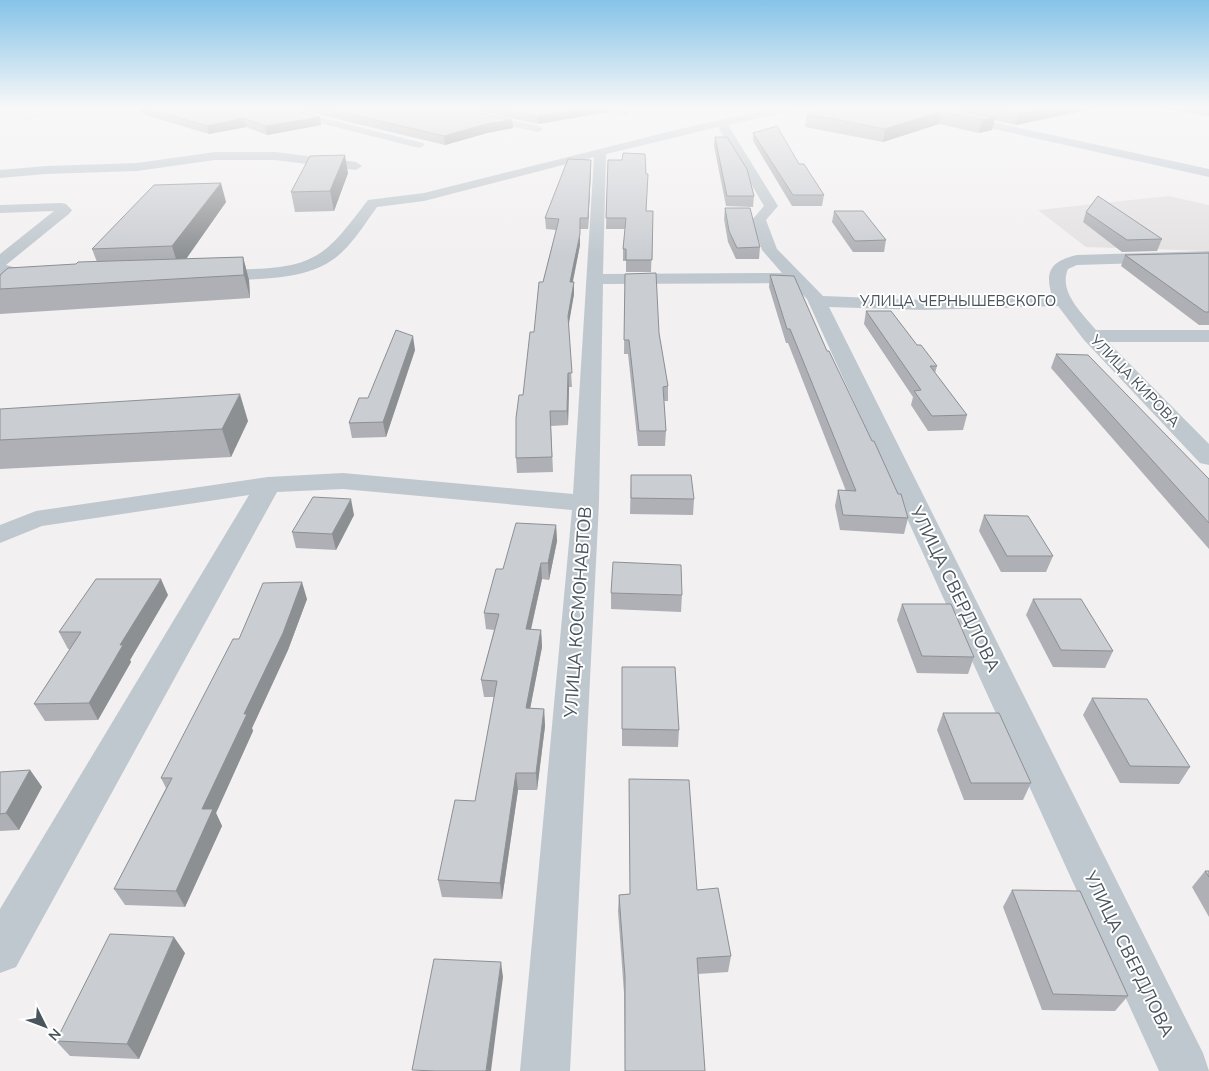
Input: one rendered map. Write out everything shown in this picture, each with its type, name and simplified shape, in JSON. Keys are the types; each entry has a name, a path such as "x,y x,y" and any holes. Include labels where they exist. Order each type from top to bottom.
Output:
{"street":[{"path":"0,174 46,170 137,167 208,157"},
{"path":"283,157 356,166"},
{"path":"198,275 265,273 294,269 317,262 332,253 373,203 424,197 581,157"},
{"name":"УЛИЦА КОСМОНАВТОВ","path":"545,1071 586,503 600,157"},
{"name":"УЛИЦА СВЕРДЛОВА","path":"742,157 771,206 759,220 770,250 817,301 1185,1071"},
{"path":"1136,157 1209,173"},
{"path":"0,209 61,207 65,210 0,262"},
{"name":"УЛИЦА ЧЕРНЫШЕВСКОГО","path":"817,301 924,305 1063,301 1058,290 1058,272 1063,265 1077,260 1209,256"},
{"path":"0,269 34,280 54,280"},
{"path":"595,279 795,278"},
{"name":"УЛИЦА КИРОВА","path":"1063,301 1091,336 1209,458"},
{"path":"1091,336 1209,336"},
{"path":"0,536 36,519 268,485 343,481 586,503"},
{"path":"0,951 268,485"}],"shaded area":[{"path":"1169,196 1209,205 1209,251 1086,247 1038,210"}],"building":[{"path":"309,157 344,157 330,191 291,192"},
{"path":"622,157 645,157 646,174 648,174 646,211 653,211 652,260 626,260 626,249 623,249 626,218 606,218 608,160 622,160"},
{"path":"719,157 739,157 747,169 754,196 727,196"},
{"path":"768,157 795,157 799,164 804,164 824,195 793,195"},
{"path":"568,159 591,160 588,218 580,218 580,234 570,282 574,282 568,316 572,373 568,373 567,411 550,411 552,457 516,458 516,418 519,395 523,395 530,332 534,332 539,282 543,282 559,219 545,218"},
{"path":"221,183 172,246 92,249 154,185"},
{"path":"1098,196 1162,239 1127,240 1086,212"},
{"path":"725,208 750,208 760,247 737,248 729,231"},
{"path":"834,211 863,211 886,240 855,241"},
{"path":"1209,253 1209,312 1205,312 1125,255"},
{"path":"243,257 244,275 0,289 0,275 8,268 76,264 78,262"},
{"path":"656,273 659,333 668,386 663,387 666,431 639,431 629,340 624,340 625,274"},
{"path":"770,275 794,276 827,351 829,351 872,441 874,441 898,494 901,494 908,518 843,515 838,490 856,491 790,329 787,329"},
{"path":"866,311 891,311 917,345 921,345 937,366 930,366 967,415 932,416 914,391 921,390"},
{"path":"396,330 413,336 383,422 349,423 359,398 368,398"},
{"path":"1056,354 1088,355 1209,479 1209,523"},
{"path":"240,394 222,429 0,440 0,409"},
{"path":"631,475 691,475 694,499 631,498"},
{"path":"313,497 351,499 332,534 292,532"},
{"path":"984,515 1028,516 1053,556 1007,556"},
{"path":"516,523 556,525 548,563 541,563 526,629 541,630 526,708 544,709 536,773 516,773 500,883 438,880 455,800 475,801 497,681 481,680 499,614 484,613 496,569 503,569"},
{"path":"613,562 681,565 682,595 611,593"},
{"path":"96,579 161,579 120,645 123,645 89,703 34,704 81,632 59,632"},
{"path":"302,582 283,633 244,714 247,714 202,809 213,809 176,891 114,889 172,778 161,778 233,639 239,639 263,583"},
{"path":"1033,599 1081,599 1113,651 1061,650"},
{"path":"902,604 951,604 974,657 922,656"},
{"path":"622,667 675,667 679,730 622,729"},
{"path":"1092,698 1147,699 1190,767 1130,766"},
{"path":"943,713 999,713 1031,783 971,783"},
{"path":"30,770 6,813 0,814 0,772"},
{"path":"629,779 689,780 697,890 718,888 731,956 697,958 705,1071 625,1071 625,977 619,895 630,894"},
{"path":"1012,890 1080,891 1128,996 1053,994"},
{"path":"110,934 174,937 127,1044 56,1041"},
{"path":"434,959 501,962 486,1071 412,1070"}]}
